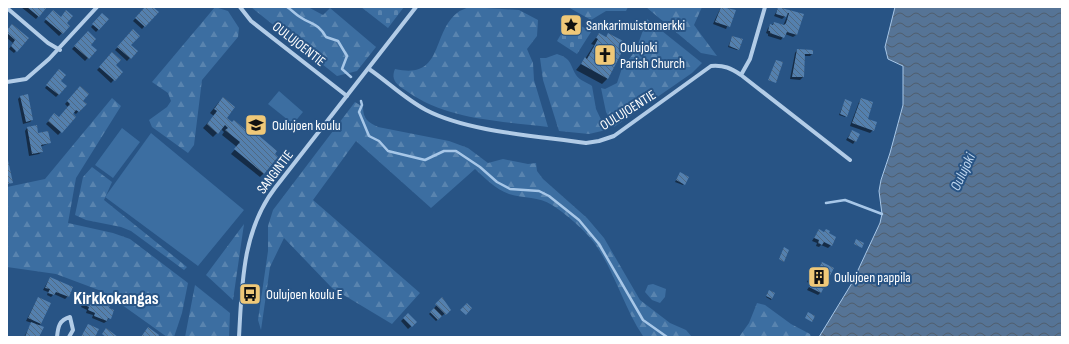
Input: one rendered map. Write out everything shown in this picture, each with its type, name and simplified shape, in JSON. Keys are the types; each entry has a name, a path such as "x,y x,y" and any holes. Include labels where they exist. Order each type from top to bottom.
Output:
{"street":[{"path":"7,82 26,79 60,50 97,7"},
{"name":"OULUJOENTIE","path":"240,7 252,21 347,96"},
{"name":"SANGINTIE","path":"239,337 242,290 250,237 258,214 275,188 416,7"},
{"path":"741,75 750,59 766,7"},
{"path":"7,8 48,43 60,50"},
{"name":"OULUJOENTIE","path":"368,69 412,102 452,120 479,127 586,142 599,141 614,136 711,66 721,65 731,68 741,75 850,160"},
{"path":"57,337 59,324 64,319 70,317 73,330 69,337"}],"green space":[{"path":"215,7 228,11 239,28 238,37 202,80 194,145 188,153 152,127 149,120 167,107 171,101 168,93 152,82"},
{"path":"251,7 308,7 323,15 330,8 376,47 357,71 337,76"},
{"path":"361,7 404,7 388,28"},
{"path":"469,7 519,10 538,20 537,36 527,49 533,63 534,80 548,127 494,121 457,114 424,101 408,92 394,80 395,69 411,71 422,68 429,62 435,53 443,32 449,22 458,12"},
{"path":"568,7 628,7 626,11 606,11 591,20"},
{"path":"646,7 702,7 694,25 717,56 701,53"},
{"path":"570,19 591,32 577,54 557,41"},
{"path":"647,19 702,63 692,73 614,127 606,112 601,88 605,89 617,83 622,68 636,50"},
{"path":"557,54 570,62 577,77 592,86 596,109 606,130 589,134 559,131 543,80 540,58 546,58"},
{"path":"279,91 303,112 293,124 268,104"},
{"path":"112,98 121,106 76,178 68,223 113,233 130,239 188,283 182,313 174,337 167,337 104,292 56,274 7,267 7,187 45,179"},
{"path":"355,102 363,107 367,120 378,127 449,141 468,148 488,163 503,159 528,164 536,163 537,171 543,179 587,218 604,238 640,300 670,323 686,330 692,337 643,336 630,314 608,266 595,244 575,223 547,202 515,196 504,192 490,183 475,169 431,208 356,141 313,200 420,293 392,324 332,288 284,238 270,267 261,330 258,320 268,251 268,226 273,210"},
{"path":"122,128 140,142 113,178 95,165"},
{"path":"151,133 244,210 198,266 105,197"},
{"path":"92,167 112,182 104,200 187,267 184,270 131,231 121,227 86,220 75,215 83,177"},
{"path":"244,224 233,300 206,275"},
{"path":"653,284 666,289 665,297 660,303 652,300 645,292 648,285"},
{"path":"195,285 230,313 229,337 185,337"},
{"path":"757,303 765,305 791,324 810,334 811,337 739,337 749,323"}],"water":[{"name":"Oulujoki","path":"895,7 1062,7 1062,337 819,337 852,283 880,223 882,214 879,191 881,180 903,105 903,66 888,59 885,47"}],"building":[{"path":"27,7 47,7 39,17"},
{"path":"145,7 153,7 159,12 145,27 135,18"},
{"path":"721,7 736,10 730,27 715,22"},
{"path":"778,7 804,14 797,35 787,32 784,38 768,31 770,24 773,25 774,22 784,25 786,23 789,13 786,17 776,14"},
{"path":"53,10 61,17 66,10 73,16 67,23 70,26 63,34 45,19"},
{"path":"102,13 109,19 99,30 92,24"},
{"path":"12,24 29,38 17,52 11,46 15,40 7,33 7,30"},
{"path":"133,29 140,36 131,45 138,51 131,59 117,47"},
{"path":"88,31 96,39 91,45 97,50 89,59 74,46"},
{"name":"Oulujoki Parish Church","path":"599,33 606,37 608,33 623,41 620,46 626,49 624,53 622,52 608,79 581,64 585,57 587,59 598,39 596,38"},
{"path":"732,36 743,39 739,50 729,46"},
{"path":"797,49 813,50 813,54 805,54 804,77 792,77"},
{"path":"112,52 121,60 116,65 123,72 115,81 99,67"},
{"path":"776,60 783,62 776,83 768,80"},
{"path":"59,69 66,75 61,81 67,86 59,95 46,85"},
{"path":"80,86 89,94 83,101 87,104 79,112 76,110 73,114 76,117 62,133 48,121 54,113 59,117 70,104 67,101"},
{"path":"28,94 33,120 26,122 20,96"},
{"path":"223,97 235,107 227,118 232,122 234,120 247,131 250,128 277,151 275,154 278,157 264,174 234,149 240,142 225,130 228,128 225,125 218,134 207,124 217,111 214,109"},
{"path":"861,98 873,102 868,119 877,122 874,131 852,123"},
{"path":"845,99 852,102 847,117 840,114"},
{"path":"37,125 38,133 48,131 51,143 41,145 43,152 32,154 27,127"},
{"path":"852,130 860,134 856,142 848,138"},
{"path":"7,160 13,183 7,184"},
{"path":"680,172 689,177 685,185 676,180"},
{"path":"819,229 824,232 826,229 830,231 829,233 836,237 832,246 824,242 822,245 818,243 819,240 814,238"},
{"path":"856,239 864,243 862,248 854,244"},
{"path":"784,247 789,250 784,262 779,259"},
{"name":"Oulujoen pappila","path":"822,262 834,268 821,293 809,287 812,281 808,279 811,274 815,276"},
{"path":"50,277 73,287 69,297 56,292 54,295 48,293 50,289 45,288"},
{"path":"769,290 775,293 772,299 766,296"},
{"path":"87,293 100,298 99,301 110,305 109,308 114,310 111,319 108,318 107,321 94,316 95,313 88,310 89,307 82,304"},
{"path":"38,297 51,303 41,324 28,318"},
{"path":"442,297 451,310 446,315 435,304"},
{"path":"467,303 472,308 466,315 460,310"},
{"path":"434,308 442,316 438,320 430,312"},
{"path":"808,312 815,316 812,322 805,318"},
{"path":"408,313 417,322 412,327 403,318"},
{"path":"31,322 44,327 39,337 25,337"},
{"path":"88,324 99,329 95,337 81,337"},
{"path":"148,327 159,335 158,337 141,337"},
{"path":"106,328 118,337 106,337 102,334"}],"waterway":[{"path":"287,7 320,29 326,37 338,41 347,56 342,69 351,77"},
{"path":"361,101 362,105 359,112 369,136 379,141 388,151 425,160 444,151 456,151 480,167 497,182 510,189 539,191 549,196 579,220 599,244 643,320 667,337"},
{"path":"826,203 845,200 882,214"}],"place":[{"name":"Sankarimuistomerkki","path":"571,25"},
{"name":"Oulujoki Parish Church","path":"605,55"},
{"name":"Oulujoen koulu","path":"256,125"},
{"name":"Oulujoen pappila","path":"819,277"},
{"name":"Oulujoen koulu E","path":"250,294"}],"district":[{"name":"Kirkkokangas","path":"116,298"}]}
